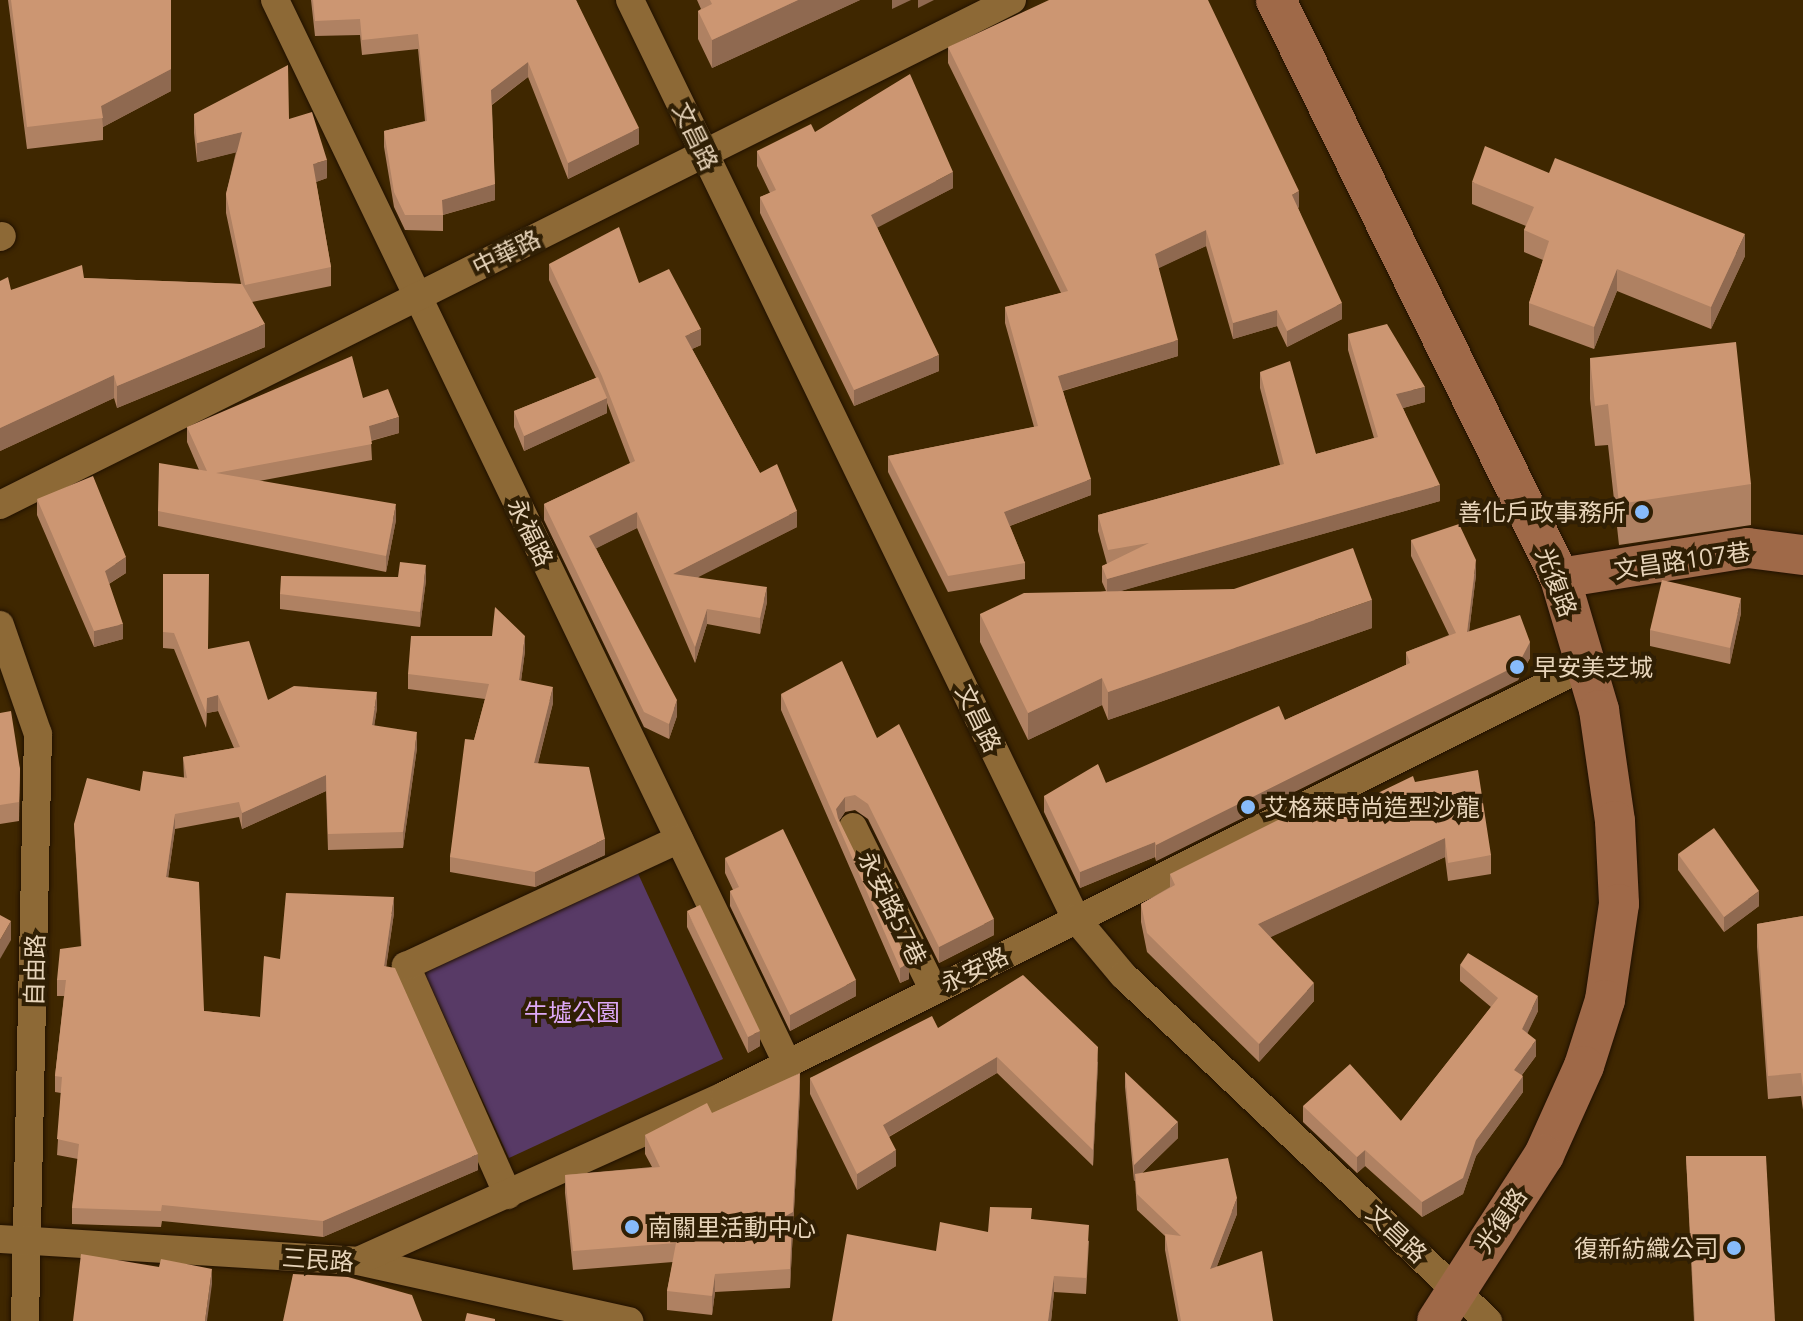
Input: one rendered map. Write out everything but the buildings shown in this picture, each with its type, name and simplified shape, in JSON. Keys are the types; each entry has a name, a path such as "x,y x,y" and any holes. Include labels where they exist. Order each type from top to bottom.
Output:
{"main road":[{"name":"光復路","path":"1276,0 1560,578 1599,710 1615,821 1619,904 1605,1000 1584,1066 1544,1155 1446,1304"},
{"name":"文昌路107巷","path":"1560,578 1748,548 1803,555"}],"street":[{"name":"永福路","path":"275,0 787,1063"},
{"name":"文昌路","path":"630,0 1076,919 1123,975 1446,1304 1488,1321"},
{"name":"中華路","path":"0,505 1012,0"},
{"name":"自由路","path":"0,625 38,734 30,1241 25,1321"},
{"name":"永安路","path":"358,1261 508,1195 787,1063 1585,666"},
{"name":"永安路57巷","path":"853,827 933,989"},
{"path":"508,1195 406,966 679,839"},
{"name":"三民路","path":"0,1239 358,1261 629,1321"}],"green space":[{"name":"牛墟公園","path":"635,867 723,1059 509,1158 421,966"}],"place":[{"name":"善化戶政事務所","path":"1642,512"},
{"name":"早安美芝城","path":"1517,667"},
{"name":"艾格萊時尚造型沙龍","path":"1248,807"},
{"name":"南關里活動中心","path":"632,1227"},
{"name":"復新紡織公司","path":"1734,1248"}]}
